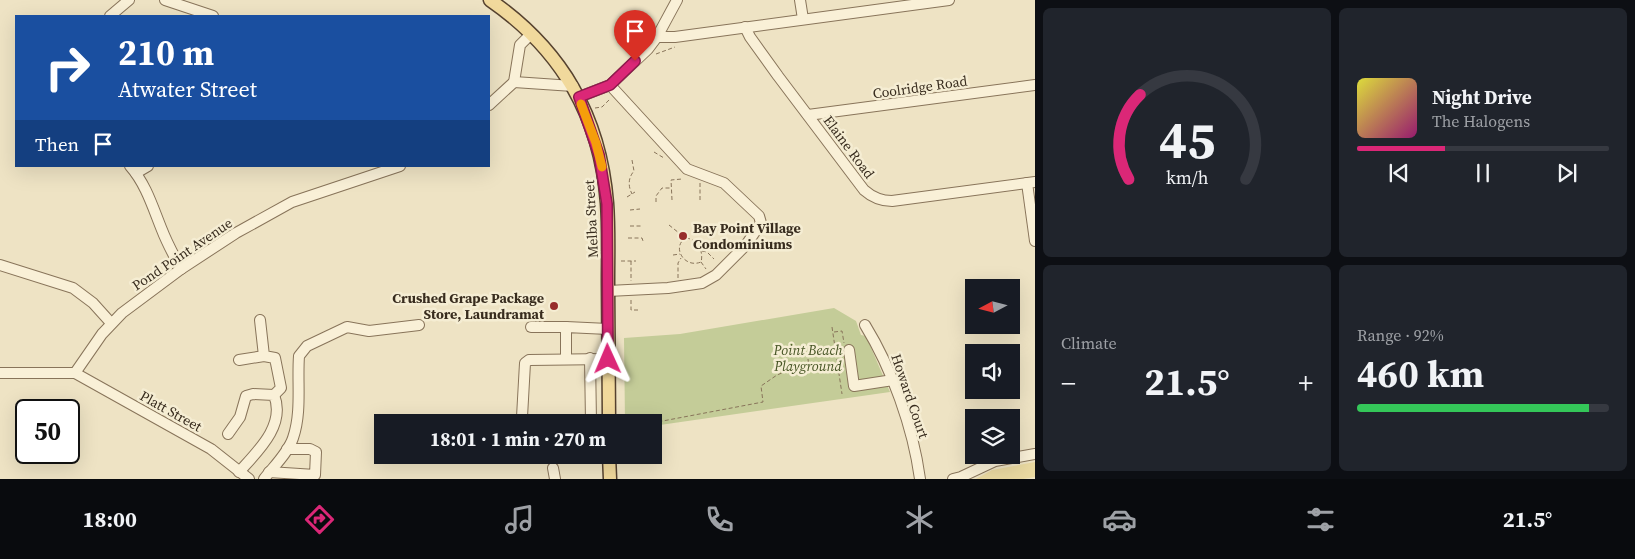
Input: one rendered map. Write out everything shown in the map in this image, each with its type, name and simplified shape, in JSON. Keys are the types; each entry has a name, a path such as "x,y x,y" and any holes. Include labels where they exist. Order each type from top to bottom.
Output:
{"main road":[{"name":"Melba Street","path":"490,0 531,34 553,56 576,92 596,143 602,166 607,204 609,414"},
{"path":"610,464 610,479"}],"street":[{"path":"111,15 129,0"},
{"path":"165,0 210,15"},
{"path":"514,82 576,92 613,88 657,37 677,0"},
{"path":"800,0 803,19"},
{"path":"657,37 674,37 918,2 949,0"},
{"name":"Elaine Road","path":"745,27 767,60 864,190 874,198 883,200 1031,182"},
{"path":"490,105 514,82 520,45 531,34"},
{"name":"Coolridge Road","path":"808,115 1035,85"},
{"path":"608,291 702,283 716,276 746,245 761,223 759,216 724,183 687,169 613,88"},
{"name":"Pond Point Avenue","path":"75,373 102,334 122,313 181,269 236,233 292,202 397,167"},
{"path":"133,170 181,269"},
{"path":"1031,182 1035,241"},
{"path":"0,265 73,288 93,303 111,323"},
{"path":"260,320 264,356"},
{"name":"Howard Court","path":"865,324 893,380 911,435 920,479"},
{"path":"266,476 287,449 295,429 299,356 304,348 347,327 369,331 419,326"},
{"path":"531,327 608,328"},
{"path":"566,327 566,359"},
{"path":"849,350 854,386 893,380"},
{"path":"228,434 240,418 246,396 253,394 274,395 281,388 275,358 264,356 239,360"},
{"path":"590,358 591,414"},
{"path":"522,414 525,363 528,360 608,359"},
{"path":"0,372 75,373"},
{"name":"Platt Street","path":"75,373 211,449 249,479"},
{"path":"239,472 258,452 272,430 276,418 277,403 274,395"},
{"path":"266,476 315,475 316,452 310,449 287,449"},
{"path":"953,479 995,461 1035,454"},
{"path":"554,468 555,479"}],"path":[{"path":"652,57 667,49 680,46"},
{"path":"592,108 602,107 613,88"},
{"path":"632,160 634,171 630,176 629,182 632,194"},
{"path":"700,200 701,175"},
{"path":"672,200 672,180 682,179"},
{"path":"656,202 656,196 662,188 672,188"},
{"path":"627,197 635,192"},
{"path":"630,210 640,209"},
{"path":"669,225 683,239"},
{"path":"630,226 641,226"},
{"path":"628,238 642,238 643,241"},
{"path":"683,239 690,238 702,251 707,252 714,259"},
{"path":"683,239 680,244 681,254 689,263 698,263 702,259 702,251"},
{"path":"673,255 681,254"},
{"path":"680,286 677,277 678,263 682,257"},
{"path":"622,261 636,261"},
{"path":"832,326 842,394"},
{"path":"833,332 842,331 845,346 849,350"},
{"path":"808,359 809,367"},
{"path":"788,362 789,370"},
{"path":"662,421 763,402 761,386 777,375 789,370 850,362"}],"green space":[{"name":"Point Beach Playground","path":"834,308 856,321 861,335 866,336 890,392 662,425 662,414 625,414 624,338 680,334"}],"sand":[{"path":"1035,462 1035,477 1023,479 976,479 992,470"}],"slow traffic":[{"path":"581,104 596,143 602,167"}],"place":[{"name":"Bay Point Village Condominiums","path":"683,236"},
{"name":"Crushed Grape Package Store, Laundramat","path":"554,306"}],"route":[{"path":"608,359 607,204 602,166 596,143 579,97 610,85 635,61"}]}
